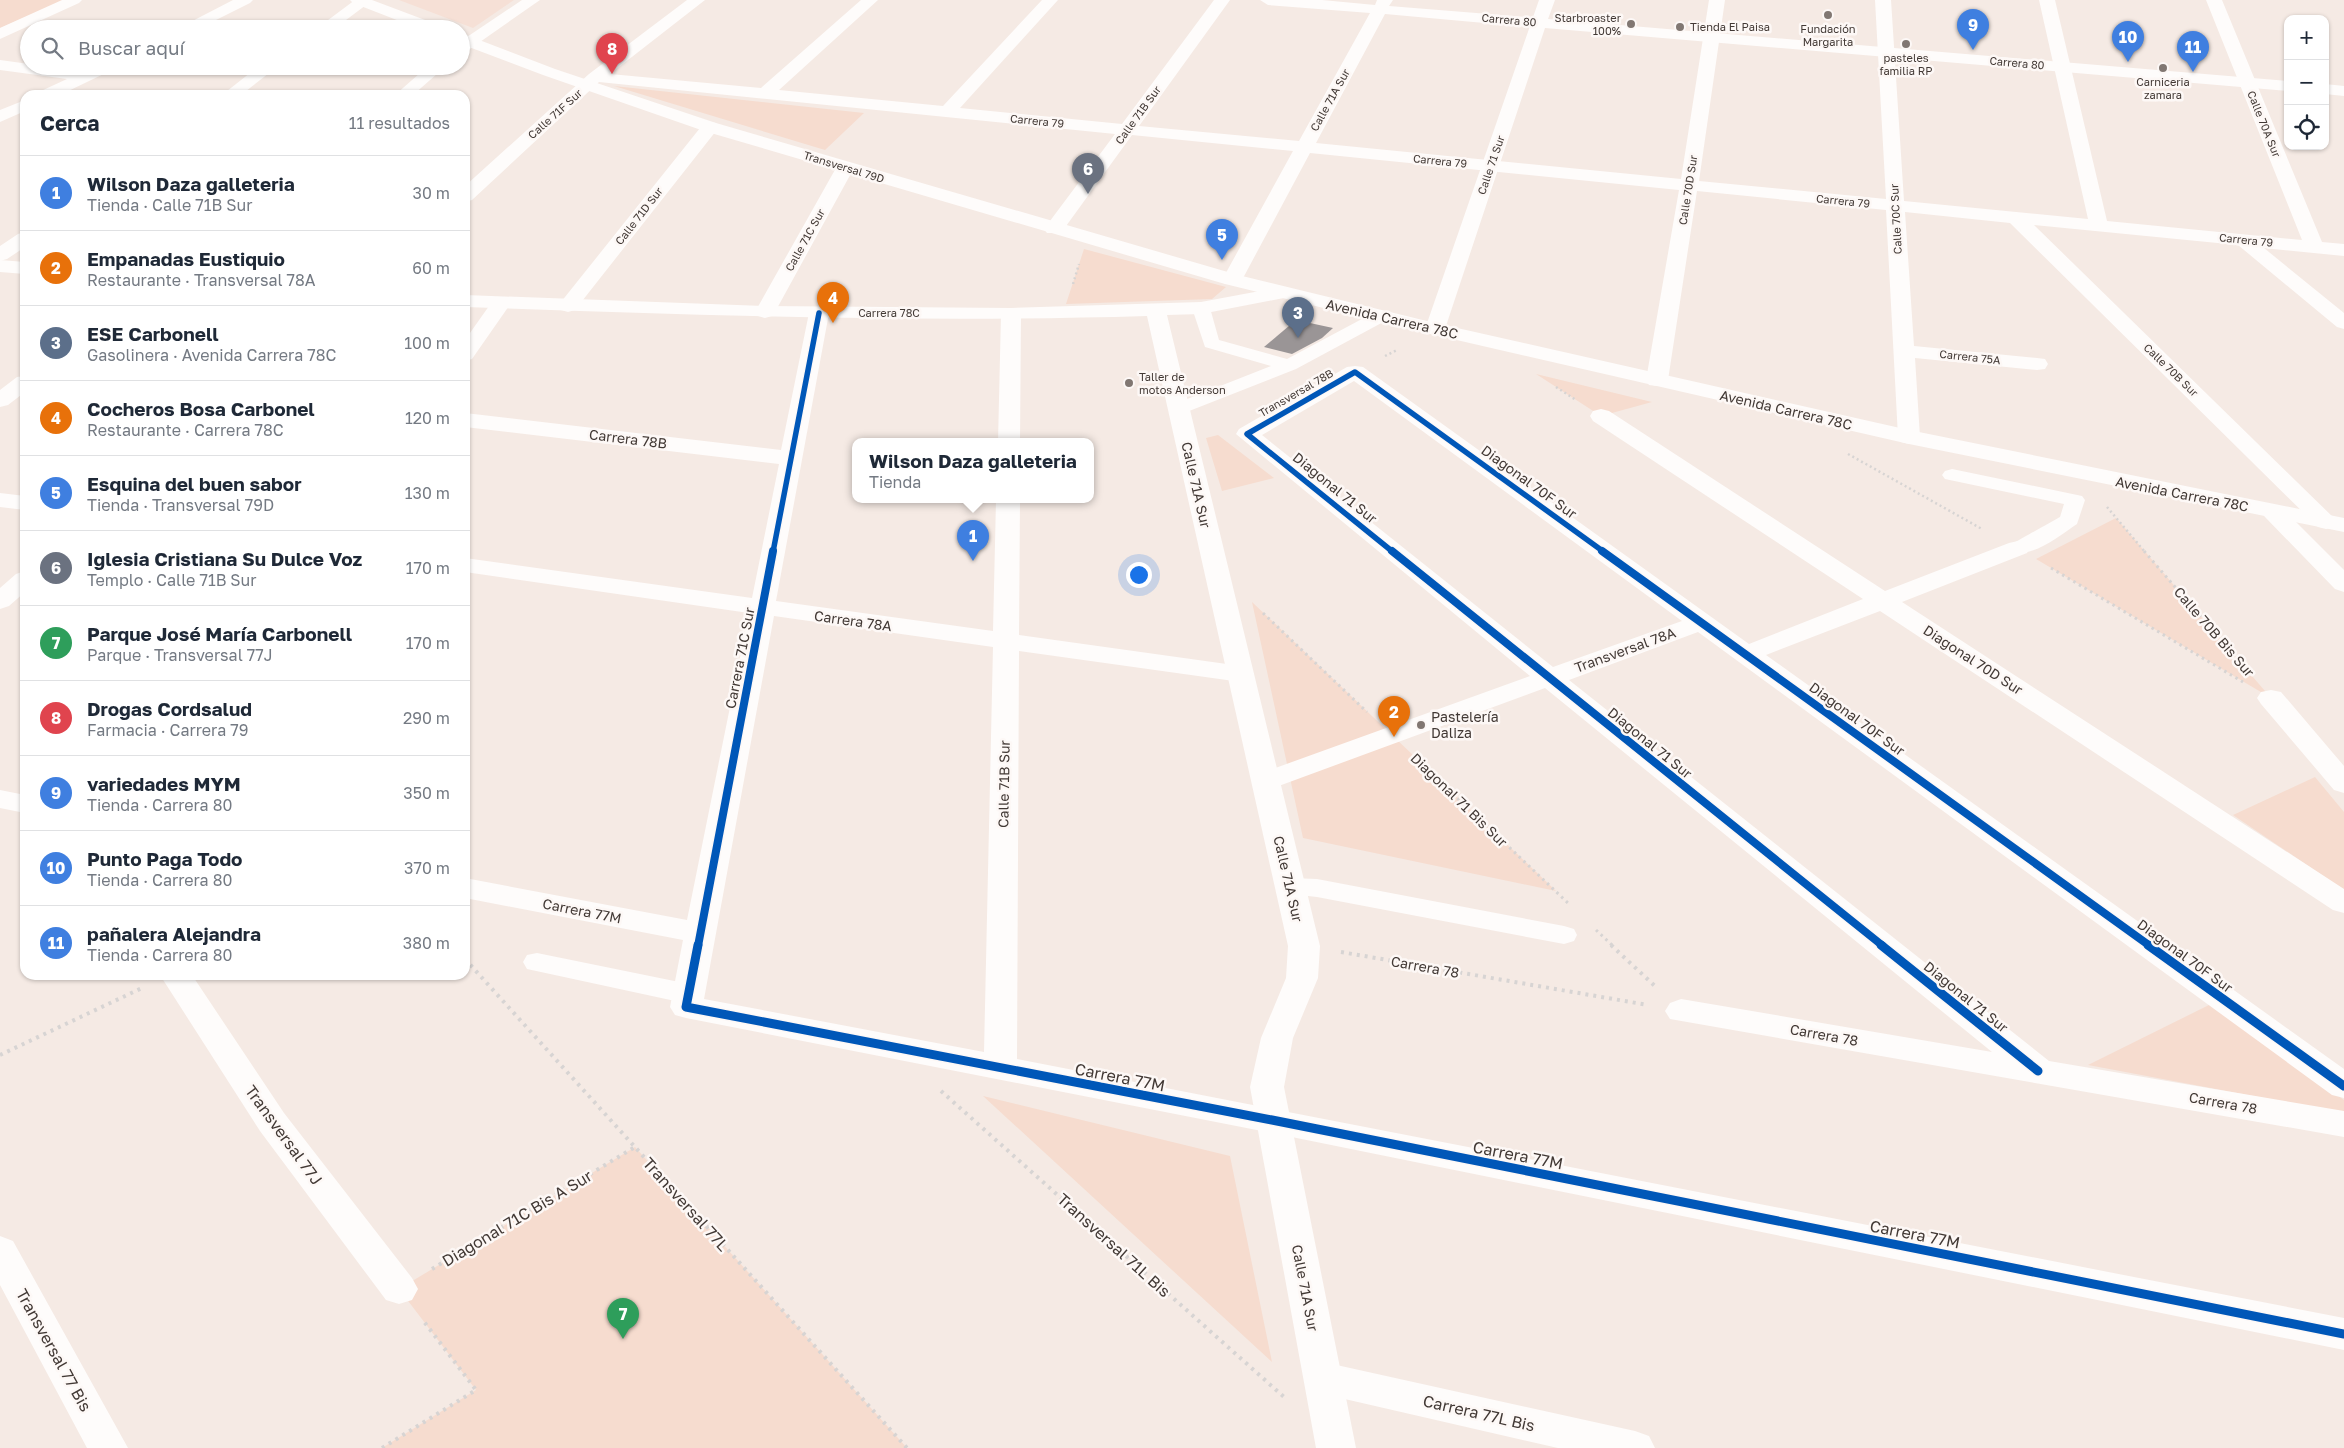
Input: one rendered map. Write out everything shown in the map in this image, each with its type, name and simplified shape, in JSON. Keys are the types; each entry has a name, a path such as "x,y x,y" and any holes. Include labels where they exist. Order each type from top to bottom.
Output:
{"street":[{"path":"30,20 74,0"},
{"path":"204,20 245,0"},
{"path":"470,38 532,0"},
{"name":"Calle 71F Sur","path":"470,191 591,81 697,0"},
{"path":"765,94 870,0"},
{"path":"947,112 1050,0"},
{"name":"Calle 71B Sur","path":"1054,229 1222,0"},
{"name":"Carrera 80","path":"1268,0 1382,5 1539,23 2284,86"},
{"name":"Calle 71 Sur","path":"1435,329 1547,0"},
{"name":"Calle 70D Sur","path":"1657,380 1713,37 1717,0"},
{"name":"Calle 70C Sur","path":"1884,0 1909,437"},
{"path":"2046,0 2099,226"},
{"name":"Calle 70A Sur","path":"2214,0 2314,247"},
{"path":"336,20 360,1 412,20"},
{"name":"Calle 71A Sur","path":"1232,280 1382,5"},
{"path":"0,34 20,25"},
{"name":"Transversal 79D","path":"470,44 591,81 710,127 1232,280"},
{"path":"0,65 20,68"},
{"path":"72,75 86,77"},
{"path":"58,90 90,75"},
{"path":"237,90 258,75"},
{"path":"409,90 427,75"},
{"name":"Carrera 79","path":"591,81 765,94 2344,250"},
{"path":"2329,89 2344,91"},
{"path":"0,117 20,107"},
{"name":"Calle 71D Sur","path":"568,306 710,127"},
{"name":"Calle 71C Sur","path":"765,312 845,168"},
{"name":"Calle 70B Sur","path":"2016,218 2335,524"},
{"path":"2243,240 2344,322"},
{"path":"0,255 20,241"},
{"path":"0,266 20,268"},
{"name":"Avenida Carrera 78C","path":"1232,280 1435,329 1909,437 2335,524"},
{"name":"Carrera 78C","path":"470,301 765,312 1011,314 1156,311 1201,308 1282,293"},
{"path":"470,349 501,303"},
{"name":"Calle 71A Sur","path":"1156,311 1304,946 1302,978 1277,1038 1267,1087 1336,1445"},
{"name":"Carrera 71C Sur","path":"687,1001 818,313"},
{"path":"1009,438 1011,314"},
{"name":"Carrera 75A","path":"1904,351 2037,364"},
{"name":"Transversal 78B","path":"1248,434 1355,372"},
{"name":"Diagonal 70F Sur","path":"1355,372 2344,1086"},
{"path":"0,400 20,386"},
{"name":"Diagonal 70D Sur","path":"1601,416 2344,903"},
{"name":"Carrera 78B","path":"470,421 790,458"},
{"name":"Diagonal 71 Sur","path":"1248,434 2038,1071"},
{"path":"0,500 20,502"},
{"name":"Calle 71B Sur","path":"1000,1068 1008,503"},
{"path":"2272,512 2344,584"},
{"path":"1746,654 2018,548"},
{"name":"Carrera 78A","path":"470,566 1006,643 1241,674"},
{"path":"0,601 20,583"},
{"name":"Transversal 78A","path":"1266,781 1702,622"},
{"path":"2271,698 2344,784"},
{"path":"0,800 20,803"},
{"name":"Carrera 77M","path":"470,889 700,934"},
{"name":"Transversal 77J","path":"179,980 272,1122 399,1289"},
{"name":"Carrera 77M","path":"687,1001 892,1048 1272,1120 2344,1334"},
{"name":"Carrera 78","path":"1681,1011 2344,1124"},
{"name":"Transversal 77 Bis","path":"0,1252 108,1448"},
{"name":"Carrera 77L Bis","path":"1323,1378 1623,1447"}],"lane":[{"path":"1201,308 1211,344 1289,365"},
{"path":"1179,409 1289,365 1381,316"},
{"path":"2001,485 2012,459"},
{"path":"1952,475 2075,500 2070,520 2036,541 2018,548"},
{"path":"1290,887 1317,888 1564,935"},
{"path":"537,962 687,1001"}],"path":[{"path":"1063,313 1081,258"},
{"path":"1594,928 1681,1011"},
{"path":"0,1055 144,988"},
{"path":"382,1448 476,1390 399,1289"}],"shaded area":[{"path":"0,0 65,0 0,28"},
{"path":"399,0 514,0 473,28 470,27 470,20 452,20"},
{"path":"614,86 864,113 825,150"},
{"path":"1084,249 1226,287 1212,299 1066,304"},
{"path":"1536,374 1652,402 1601,416"},
{"path":"1218,435 1274,478 1222,491 1206,438"},
{"path":"2116,518 2271,698 2036,559"},
{"path":"1252,602 1556,891 1303,838"},
{"path":"2315,777 2344,812 2344,890 2233,815"},
{"path":"2213,1003 2344,1100 2344,1113 2088,1065"},
{"path":"983,1096 1230,1156 1272,1362"},
{"path":"635,1147 907,1448 382,1448 476,1390 399,1289"}],"building":[{"path":"1296,320 1333,328 1322,338 1292,354 1264,347"}],"cycle path":[{"path":"819,313 686,1007 1272,1120 2344,1334"},
{"path":"2038,1071 1247,434 1355,372 2344,1086"}],"place":[{"name":"Fundación Margarita","path":"1828,15"},
{"name":"Starbroaster 100%","path":"1631,24"},
{"name":"Tienda El Paisa","path":"1680,27"},
{"name":"pasteles familia RP","path":"1906,44"},
{"name":"variedades MYM","path":"1973,50"},
{"name":"Punto Paga Todo","path":"2128,62"},
{"name":"Carniceria zamara","path":"2163,68"},
{"name":"pañalera Alejandra","path":"2193,72"},
{"name":"Drogas Cordsalud","path":"612,74"},
{"name":"Iglesia Cristiana Su Dulce Voz","path":"1088,194"},
{"name":"Esquina del buen sabor","path":"1222,260"},
{"name":"Cocheros Bosa Carbonel","path":"833,323"},
{"name":"ESE Carbonell","path":"1298,338"},
{"name":"Taller de motos Anderson","path":"1129,383"},
{"name":"Wilson Daza galleteria","path":"973,561"},
{"name":"Pastelería Daliza","path":"1421,725"},
{"name":"Empanadas Eustiquio","path":"1394,737"},
{"name":"Parque José María Carbonell","path":"623,1339"}]}
